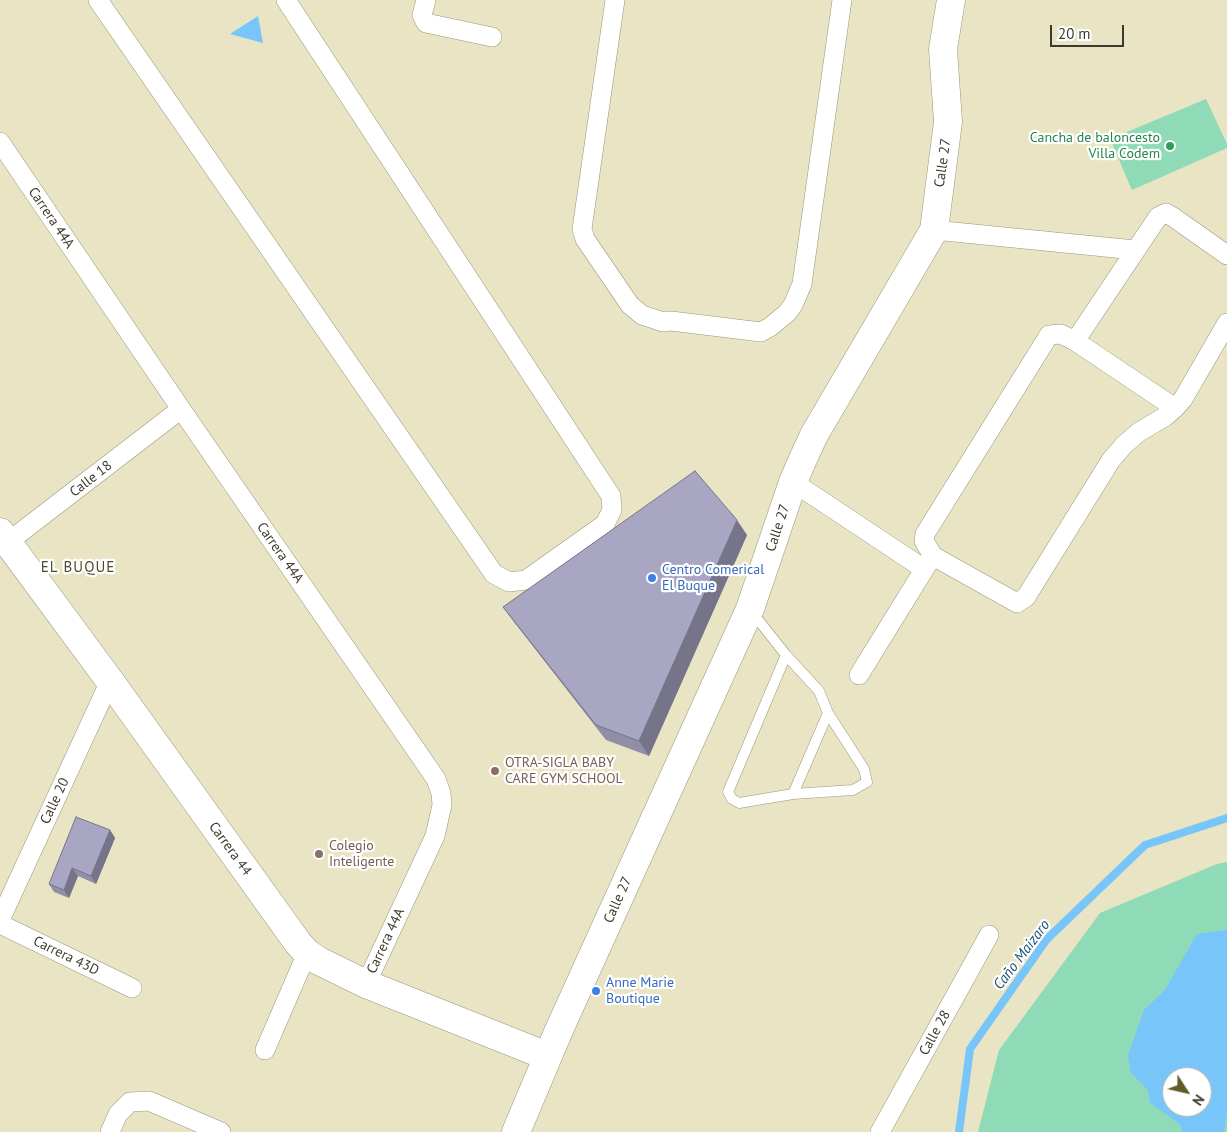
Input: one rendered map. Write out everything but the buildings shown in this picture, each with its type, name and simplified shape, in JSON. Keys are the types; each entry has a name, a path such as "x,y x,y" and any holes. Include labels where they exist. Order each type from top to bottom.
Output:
{"street":[{"path":"98,0 494,574 509,582 526,580 606,524 612,510 611,496 286,0"},
{"path":"426,0 422,15 426,23 492,38"},
{"path":"615,0 582,229 585,239 630,305 642,315 664,322 671,321 760,332 770,327 787,313 794,305 802,284 842,0"},
{"name":"Calle 27","path":"516,1132 548,1056 750,610 793,482 814,435 934,230 948,122 943,49 951,0"},
{"name":"Carrera 44A","path":"0,142 436,779 441,793 442,805 435,836 366,984"},
{"path":"1075,341 1158,217 1166,213 1174,217 1227,255"},
{"path":"934,230 1135,250"},
{"path":"793,482 928,563 1017,603 1026,597 1112,460 1132,438 1166,416 1183,399 1227,323"},
{"path":"859,676 928,563 924,541 925,534 1049,335 1061,334 1075,341 1176,408"},
{"name":"Calle 18","path":"3,540 181,409"},
{"name":"Carrera 44","path":"3,540 110,681 292,936 307,953 319,962 366,984 548,1056"},
{"name":"Calle 20","path":"0,920 110,681"},
{"name":"Carrera 43D","path":"0,924 132,988"},
{"name":"Calle 28","path":"880,1132 989,935"},
{"path":"265,1050 307,953"},
{"path":"110,1132 118,1114 130,1102 149,1101 221,1132"}],"lane":[{"path":"750,610 786,655 819,691 828,713 864,769 867,782 853,790 793,794 739,803 732,799 728,792 786,655"},
{"path":"793,794 828,713"}],"green space":[{"name":"Cancha de baloncesto Villa Codem","path":"1206,99 1227,144 1227,148 1132,190 1110,139"},
{"path":"1227,862 1227,1132 978,1132 999,1050 1100,913 1217,864"}],"water":[{"path":"258,16 263,43 230,34"},
{"path":"1227,930 1227,1111 1224,1132 1182,1132 1180,1124 1170,1117 1212,1117 1212,1067 1162,1067 1162,1111 1150,1103 1148,1090 1131,1073 1128,1055 1144,1010 1165,990 1197,934"}],"waterway":[{"name":"Caño Maizaro","path":"959,1132 970,1049 1047,939 1145,845 1227,818"}],"place":[{"name":"Cancha de baloncesto Villa Codem","path":"1170,146"},
{"name":"Centro Comerical El Buque","path":"652,578"},
{"name":"OTRA-SIGLA BABY CARE GYM SCHOOL","path":"495,771"},
{"name":"Colegio Inteligente","path":"319,854"},
{"name":"Anne Marie Boutique","path":"596,991"}],"district":[{"name":"EL BUQUE","path":"78,568"}]}
